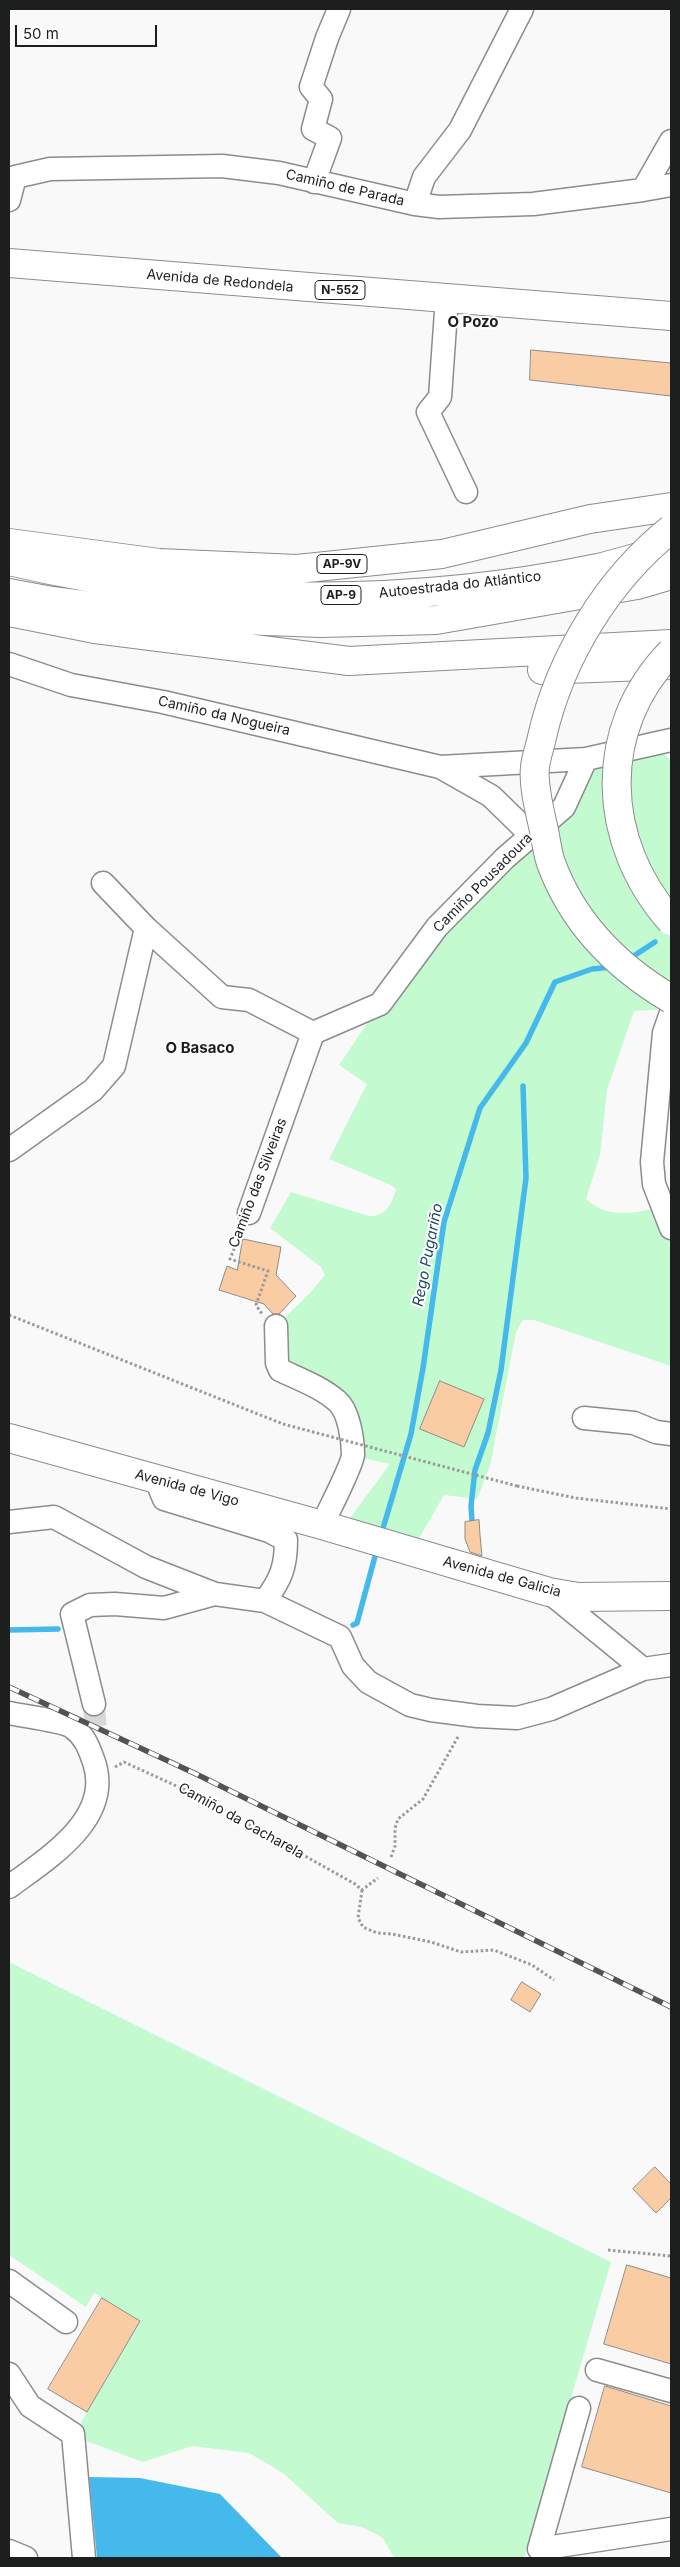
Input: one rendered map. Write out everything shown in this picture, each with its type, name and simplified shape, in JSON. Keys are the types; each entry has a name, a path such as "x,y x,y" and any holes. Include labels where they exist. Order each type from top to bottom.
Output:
{"main road":[{"name":"Avenida de Redondela","path":"9,263 671,316"},
{"name":"AP-9V","path":"9,543 159,563 297,569 442,554 590,519 671,507"},
{"path":"671,529 626,573 601,604 570,659 549,705 535,767 540,815 551,862 566,895 587,930 617,961 671,999"},
{"name":"Autoestrada do Atlántico","path":"9,561 70,575 228,595 380,595 486,585 598,568 671,548"},
{"name":"Autoestrada do Atlántico","path":"9,593 52,601 185,618 321,623 436,620 637,585 671,575"},
{"path":"9,612 95,629 349,661 497,671 671,666"},
{"path":"349,661 671,644"},
{"path":"671,652 648,679 635,702 618,750 616,777 620,823 635,867 643,886 671,921"},
{"name":"Avenida de Vigo","path":"9,1438 366,1538"},
{"name":"Avenida de Galicia","path":"366,1538 548,1592 578,1597 671,1596"}],"street":[{"path":"314,182 330,138 312,126 321,99 311,88 326,38 339,9"},
{"path":"415,204 424,177 460,130 522,9"},
{"path":"643,190 671,141"},
{"name":"Camiño de Parada","path":"9,200 12,177 50,169 222,166 279,173 415,204 439,207 533,204 643,190 671,184"},
{"path":"447,298 440,396 428,412 466,492"},
{"name":"Camiño da Nogueira","path":"9,664 71,685 163,702 440,767 586,759 661,742"},
{"path":"661,742 671,760"},
{"name":"Camiño Pousadoura","path":"314,1033 380,1004 436,927 505,858 564,807 586,759"},
{"name":"Camiño da Nogueira","path":"440,767 490,796 531,835"},
{"path":"102,883 146,928 222,997 249,1000 314,1033"},
{"path":"9,1150 93,1090 114,1066 146,928"},
{"path":"671,1013 664,1033 652,1162 654,1184 671,1228"},
{"name":"Camiño das Silveiras","path":"249,1213 314,1033"},
{"path":"276,1326 277,1363 280,1370 326,1393 339,1402 349,1428 353,1456 328,1527"},
{"path":"584,1418 634,1422 656,1432 671,1434"},
{"path":"156,1480 164,1499 269,1531 286,1540 286,1563 278,1583 265,1601"},
{"path":"9,1522 54,1517 146,1567 215,1594 265,1601 340,1637 354,1666 368,1682 410,1705 462,1714 517,1718 551,1709 644,1669 671,1665"},
{"path":"548,1592 644,1669"},
{"path":"94,1704 72,1614 90,1605 115,1604 164,1608 215,1594"},
{"path":"9,1713 71,1726 88,1742 98,1775"},
{"path":"9,1887 66,1844 96,1801 98,1775 96,1732"},
{"path":"9,2281 66,2322"},
{"path":"597,2370 671,2391"},
{"path":"9,2374 30,2406 73,2434 84,2558"},
{"path":"579,2408 539,2549 671,2529"},
{"path":"9,2551 26,2558"}],"path":[{"name":"Camiño das Silveiras","path":"249,1213 230,1258 268,1271 256,1309 276,1326"},
{"path":"9,1315 284,1424 516,1486 576,1498 671,1509"},
{"path":"391,1858 395,1846 395,1828 398,1819 423,1799 459,1734 462,1714"},
{"name":"Camiño da Cacharela","path":"98,1775 124,1762 194,1794 355,1884 362,1890"},
{"path":"378,1878 362,1890 358,1918 363,1927 377,1933 421,1940 461,1952 494,1950 532,1965 554,1980"},
{"path":"608,2250 671,2256"}],"green space":[{"path":"651,744 671,760 671,1009 634,1011 607,1090 600,1155 586,1199 604,1210 623,1213 643,1211 662,1206 671,1228 671,1366 534,1320 523,1320 516,1332 490,1466 477,1499 444,1495 417,1542 350,1518 390,1464 353,1456 344,1411 280,1370 276,1326 310,1293 325,1275 321,1267 270,1228 291,1192 369,1216 375,1216 384,1212 392,1200 396,1189 391,1185 329,1159 367,1084 339,1065 380,1004 564,807 586,759"},
{"path":"9,1962 611,2262 524,2558 394,2558 383,2538 362,2527 338,2523 283,2473 249,2453 192,2446 143,2462 86,2441 81,2422 140,2321 94,2293 86,2307 9,2255"}],"water":[{"path":"89,2477 140,2478 220,2494 282,2558 97,2558"}],"building":[{"path":"531,350 671,363 671,396 530,380"},
{"path":"243,1239 281,1247 276,1275 296,1296 279,1314 273,1314 264,1304 219,1290 227,1266 237,1270"},
{"path":"440,1381 484,1399 464,1447 420,1429"},
{"path":"479,1520 482,1556 470,1552 465,1539 465,1522"},
{"path":"522,1982 541,1994 530,2012 511,2000"},
{"path":"655,2167 671,2184 671,2198 656,2213 633,2189"},
{"path":"627,2265 671,2278 671,2364 604,2344"},
{"path":"102,2298 140,2321 87,2412 48,2389"},
{"path":"605,2386 671,2406 671,2493 582,2467"}],"waterway":[{"name":"Rego Pugariño","path":"629,959 655,942"},
{"name":"Rego Pugariño","path":"381,1535 411,1434 423,1368 444,1222 480,1108 526,1043 555,982 592,969 612,967"},
{"path":"472,1521 471,1506 475,1470 488,1433 501,1370 526,1178 523,1086"},
{"name":"Rego Pugariño","path":"353,1625 357,1623 377,1549"},
{"name":"Rego Pugariño","path":"9,1630 58,1629"}],"tunnel":[{"path":"94,1704 96,1732"}],"railway":[{"path":"9,1687 194,1773 671,2007"}],"district":[{"name":"O Pozo","path":"473,322"},
{"name":"O Basaco","path":"200,1048"}]}
